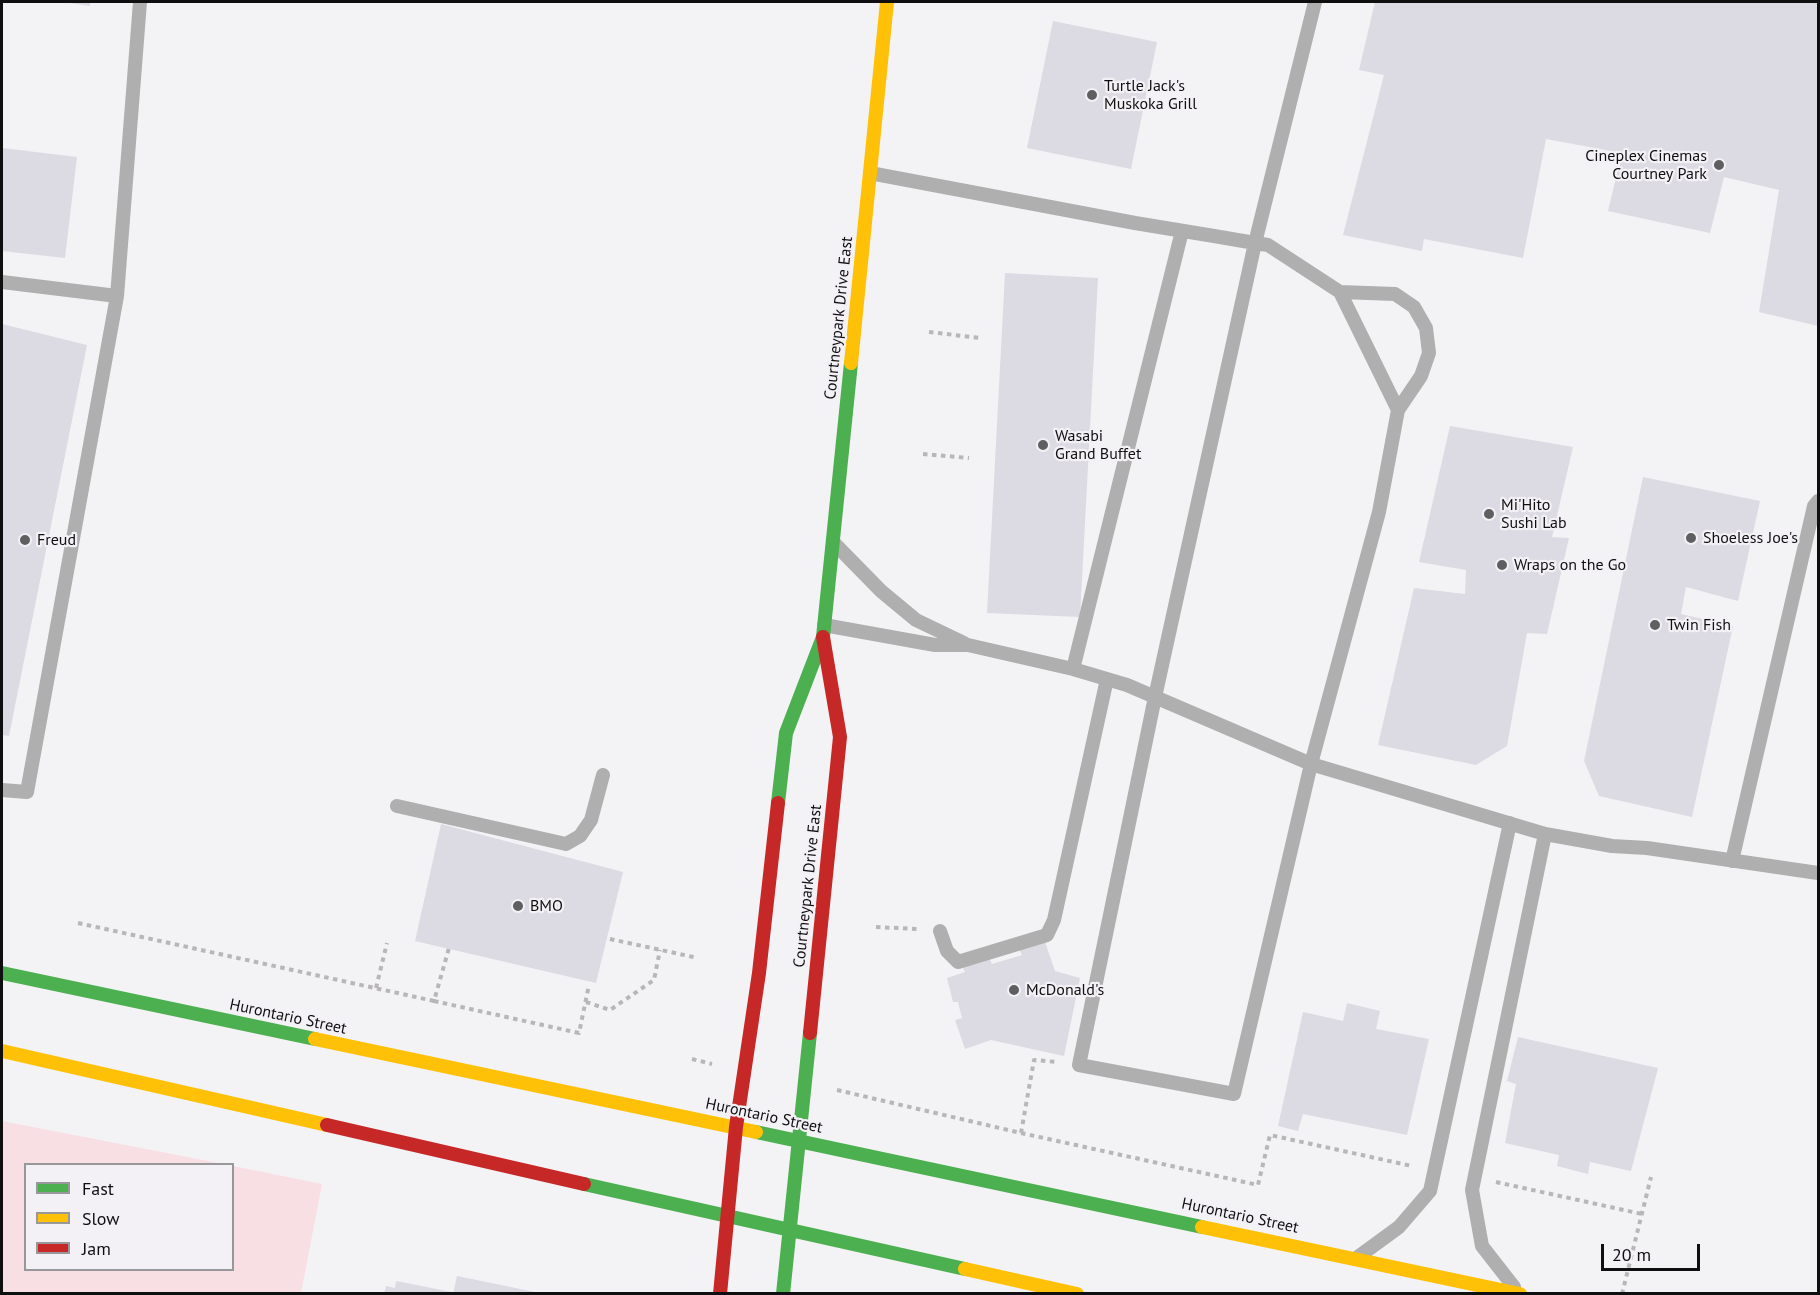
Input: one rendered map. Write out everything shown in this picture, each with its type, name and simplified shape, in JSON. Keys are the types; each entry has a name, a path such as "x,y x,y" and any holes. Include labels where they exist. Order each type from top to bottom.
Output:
{"main road":[{"name":"Courtneypark Drive East","path":"783,1293 840,736 824,631 887,2"},
{"name":"Courtneypark Drive East","path":"720,1293 736,1126 759,973 786,733 824,631"},
{"name":"Hurontario Street","path":"2,973 1519,1293"},
{"path":"2,1051 726,1217 1077,1293"}],"lane":[{"path":"2,790 27,792 117,296 140,2"},
{"path":"1315,2 1254,243 1155,697 1079,1065 1234,1094 1311,764 1379,512 1398,410 1421,376 1429,353 1426,328 1414,307 1395,294 1340,292"},
{"path":"870,173 1268,245 1340,292 1398,410"},
{"path":"1073,669 1182,231"},
{"path":"2,282 117,296"},
{"path":"1732,861 1814,506 1818,501"},
{"path":"833,542 881,591 916,620 968,645 1107,679 1155,697 1311,764 1545,834 1612,846 1818,873"},
{"path":"824,631 935,645 968,645"},
{"path":"940,931 947,951 958,962 1047,935 1054,920 1107,679"},
{"path":"397,806 566,844 579,836 591,820 603,775"},
{"path":"1357,1258 1399,1227 1430,1191 1510,823"},
{"path":"1519,1293 1482,1246 1472,1191 1545,834"}],"path":[{"path":"929,332 980,338"},
{"path":"923,454 969,458"},
{"path":"78,923 579,1033 589,986"},
{"path":"876,927 940,931"},
{"path":"610,939 698,958"},
{"path":"376,988 387,943"},
{"path":"434,1001 449,948"},
{"path":"586,1002 610,1010 654,980 660,950"},
{"path":"692,1059 744,1070"},
{"path":"1021,1133 1034,1060 1079,1065"},
{"path":"805,1083 1258,1185 1270,1135 1434,1171"},
{"path":"1475,1177 1642,1214"},
{"path":"1622,1293 1651,1177"}],"shaded area":[{"path":"2,1121 218,1163 24,1163 24,1271 234,1271 234,1166 322,1184 301,1293 2,1293"}],"building":[{"path":"63,2 90,2 90,6"},
{"name":"Cineplex Cinemas Courtney Park","path":"1375,2 1818,2 1818,326 1759,312 1779,190 1724,177 1710,233 1608,211 1622,153 1546,139 1523,258 1424,239 1422,251 1343,235 1384,75 1359,70"},
{"name":"Turtle Jack's Muskoka Grill","path":"1053,21 1157,42 1131,169 1027,148"},
{"path":"2,148 77,157 65,258 2,251"},
{"name":"Wasabi Grand Buffet","path":"1005,273 1098,278 1080,617 987,613"},
{"name":"Freud","path":"2,324 87,345 9,736 2,735"},
{"path":"1450,426 1573,447 1552,537 1569,538 1547,634 1527,633 1507,746 1476,765 1378,745 1414,588 1465,594 1466,570 1419,562"},
{"path":"1643,477 1760,501 1738,601 1686,587 1681,614 1733,626 1692,817 1599,796 1584,761"},
{"name":"BMO","path":"441,824 623,872 596,983 415,941"},
{"name":"McDonald's","path":"1045,942 1055,971 1080,978 1064,1056 991,1040 965,1049 955,1020 962,1018 958,1002 953,1002 947,978 965,972 962,966 989,958 992,964 1022,955 1019,949"},
{"path":"1347,1003 1380,1011 1376,1029 1429,1039 1407,1135 1303,1114 1298,1131 1278,1126 1303,1012 1343,1021"},
{"path":"1518,1037 1658,1068 1631,1171 1590,1162 1588,1174 1557,1166 1559,1155 1505,1143 1516,1084 1507,1081"},
{"path":"457,1276 535,1292 535,1294 453,1294"},
{"path":"396,1281 452,1292 452,1294 384,1294 386,1286 395,1288"}],"traffic: fast":[{"path":"778,803 786,733 823,637 851,363"},
{"path":"2,973 315,1039"},
{"path":"783,1294 810,1033"},
{"path":"756,1132 1202,1227"},
{"path":"584,1184 965,1269"}],"traffic: slow":[{"path":"851,363 887,2"},
{"path":"315,1039 756,1132"},
{"path":"2,1051 327,1125"},
{"path":"1202,1227 1520,1294"},
{"path":"965,1269 1077,1294"}],"traffic: jam":[{"path":"810,1033 840,737 823,637"},
{"path":"720,1294 736,1127 759,973 778,803"},
{"path":"327,1125 584,1184"}],"place":[{"name":"Turtle Jack's Muskoka Grill","path":"1092,95"},
{"name":"Cineplex Cinemas Courtney Park","path":"1719,165"},
{"name":"Wasabi Grand Buffet","path":"1043,445"},
{"name":"Mi'Hito Sushi Lab","path":"1489,514"},
{"name":"Shoeless Joe's","path":"1691,538"},
{"name":"Freud","path":"25,540"},
{"name":"Wraps on the Go","path":"1502,565"},
{"name":"Twin Fish","path":"1655,625"},
{"name":"BMO","path":"518,906"},
{"name":"McDonald's","path":"1014,990"}]}
